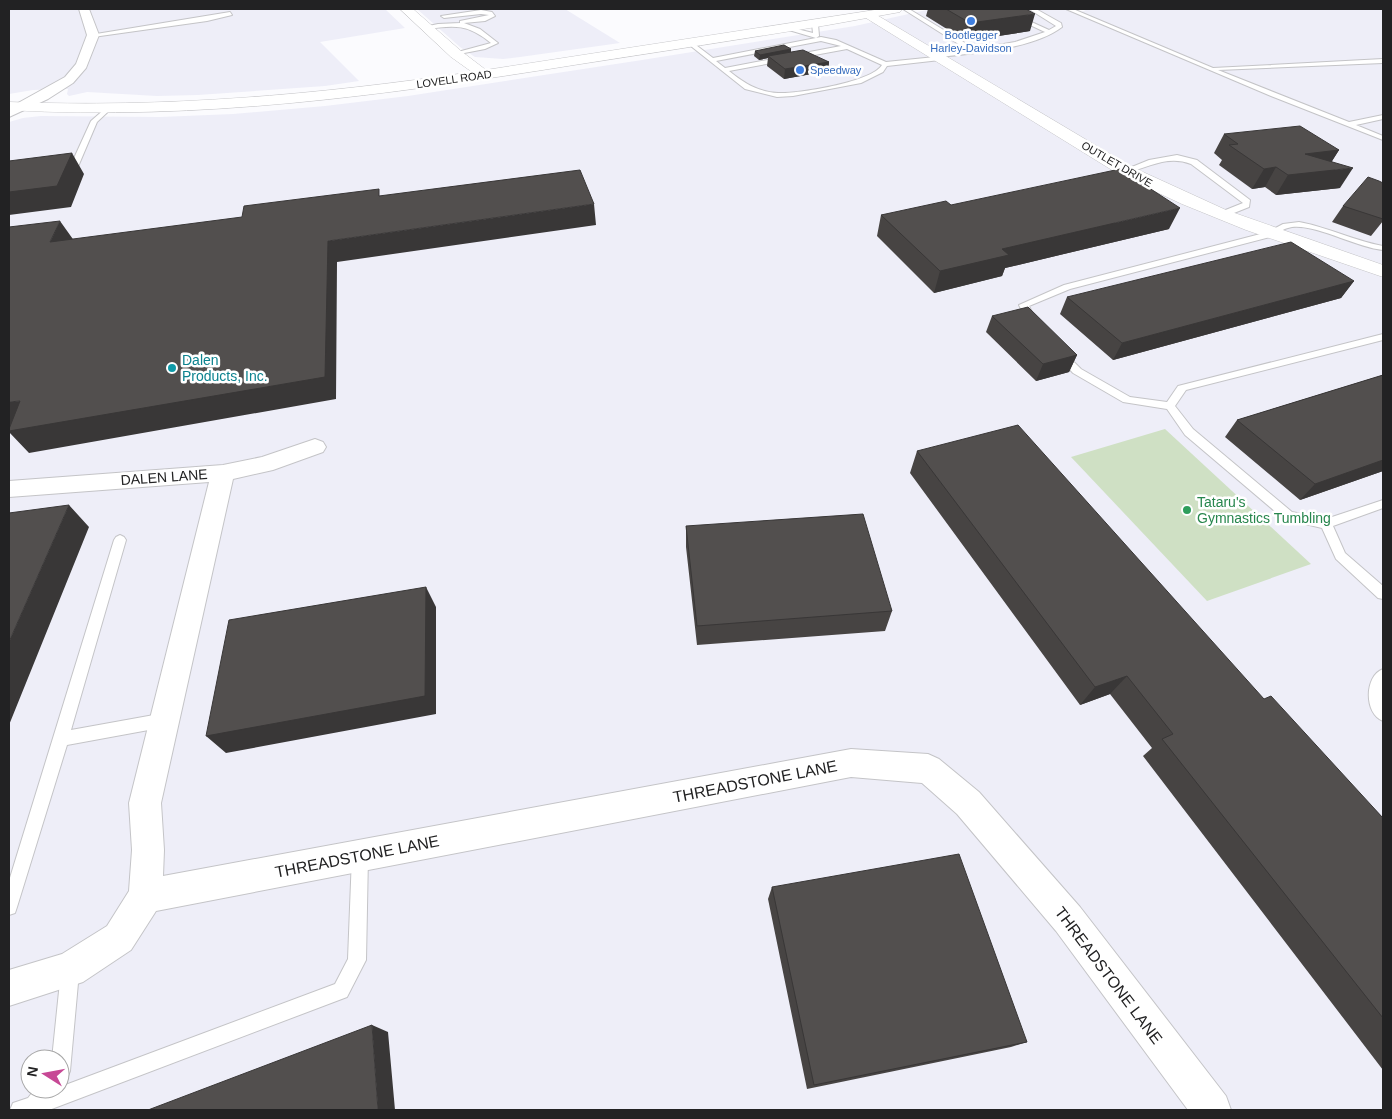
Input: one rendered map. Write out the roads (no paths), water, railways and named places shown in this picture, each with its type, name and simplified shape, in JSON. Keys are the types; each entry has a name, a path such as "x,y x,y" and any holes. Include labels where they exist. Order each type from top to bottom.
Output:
{"main road":[{"path":"406,9 426,21 456,54 484,75"},
{"name":"LOVELL ROAD","path":"15,106 182,107 276,101 364,92 785,28 817,33 870,15 896,9"},
{"name":"OUTLET DRIVE","path":"870,15 1126,171 1166,192 1271,234 1383,272"}],"street":[{"path":"9,113 15,106 69,80 82,64 93,35 84,9"},
{"name":"DALEN LANE","path":"9,489 222,473 265,464 315,447"},
{"path":"9,988 70,968 119,938 146,896 148,850 145,803 222,473"},
{"name":"THREADSTONE LANE","path":"146,896 851,763 928,769 968,803 1068,919 1212,1110"}],"lane":[{"path":"906,9 972,51"},
{"path":"999,9 1049,32"},
{"path":"711,60 817,33 885,64 939,57 1007,44 1049,32 1059,27 1059,24 1032,9"},
{"path":"1069,9 1211,69 1383,138"},
{"path":"426,21 481,12 492,16 485,19 457,23"},
{"path":"93,35 230,14"},
{"path":"426,21 467,25 486,35 495,43 483,48 456,54"},
{"path":"690,43 747,88 759,92 793,94 859,82 881,71 885,64"},
{"path":"724,70 848,47"},
{"path":"1211,69 1383,61"},
{"path":"55,171 73,168 94,121 109,108"},
{"path":"1351,124 1383,116"},
{"path":"1363,121 1376,125"},
{"path":"1126,171 1167,157 1185,158 1194,162 1247,202 1246,205 1221,215"},
{"path":"1039,332 1032,325 1024,305 1066,287 1271,234 1287,225 1297,225 1367,246 1383,248"},
{"path":"1170,406 1182,388 1383,337"},
{"path":"1052,345 1077,371 1127,400 1170,406 1189,432 1288,516 1326,524 1383,504"},
{"path":"1326,524 1340,556 1383,594"},
{"path":"9,907 120,540"},
{"path":"1383,674 1375,689 1377,705 1383,714"},
{"path":"61,738 164,720"},
{"path":"27,1108 341,991 357,960 360,856"},
{"path":"62,1049 70,968"},
{"path":"27,1108 37,1099"}],"place":[{"name":"Bootlegger Harley-Davidson","path":"971,21"},
{"name":"Speedway","path":"800,70"},
{"name":"Dalen Products, Inc.","path":"172,368"},
{"name":"Tataru's Gymnastics Tumbling","path":"1187,510"}]}
